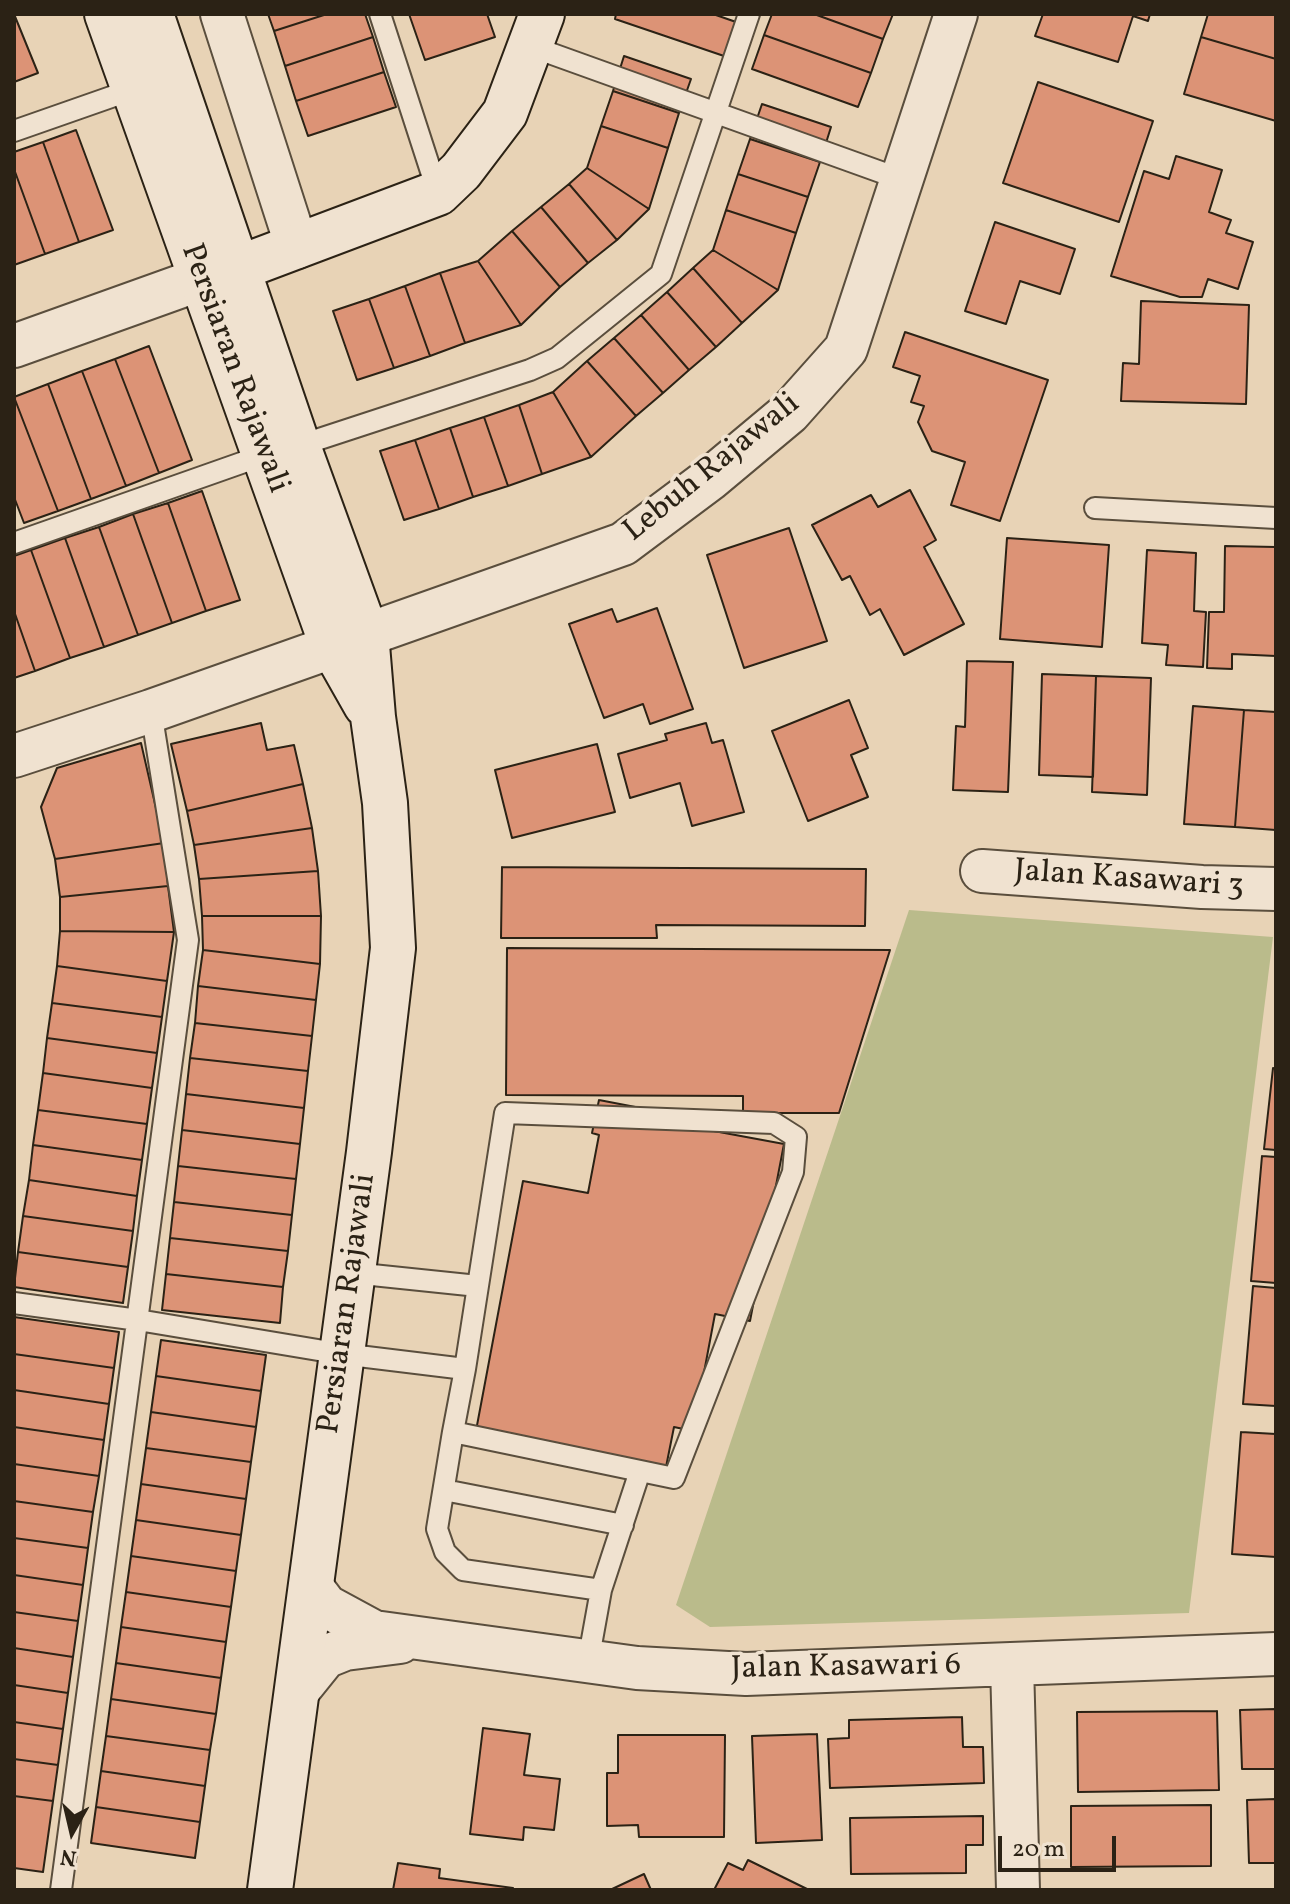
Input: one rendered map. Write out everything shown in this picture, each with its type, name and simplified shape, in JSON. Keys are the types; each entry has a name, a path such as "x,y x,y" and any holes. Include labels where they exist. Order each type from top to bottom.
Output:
{"street":[{"name":"Persiaran Rajawali","path":"107,14 134,89 220,274"},
{"name":"Persiaran Rajawali","path":"151,14 220,274 349,639 373,717 385,803 393,948 353,1273 270,1890"},
{"path":"222,14 297,247"},
{"name":"Lebuh Rajawali","path":"14,756 151,711 623,544 710,479 789,413 846,349 956,14"},
{"path":"14,346 297,247 438,193 461,171 505,113 536,30"},
{"name":"Jalan Kasawari 3","path":"982,871 1202,887 1276,889"},
{"path":"311,1586 326,1606 349,1621 374,1632 417,1639"},
{"path":"296,1693 325,1657 345,1649 417,1639"},
{"name":"Jalan Kasawari 6","path":"417,1639 588,1662 746,1674 1276,1654"},
{"path":"1012,1664 1018,1890"}],"lane":[{"path":"380,14 438,193"},
{"path":"14,543 281,450 530,370 557,358 661,274 749,14"},
{"path":"536,30 716,113 903,180"},
{"path":"14,131 134,89"},
{"path":"1095,508 1276,518"},
{"path":"61,1890 188,940 151,711"},
{"path":"453,1432 674,1478 793,1172 796,1137 774,1123 505,1113 437,1529 445,1552 463,1570 601,1590"},
{"path":"353,1273 478,1286"},
{"path":"14,1303 342,1354 465,1369"},
{"path":"588,1662 601,1590 640,1471"},
{"path":"444,1490 623,1525"}],"green space":[{"path":"909,910 1273,937 1189,1613 710,1627 676,1605"}],"building":[{"path":"14,14 38,73 14,82"},
{"path":"268,14 327,14 274,31"},
{"path":"327,14 365,14 373,37 285,66 274,31"},
{"path":"409,14 487,14 495,37 425,60"},
{"path":"616,14 713,14 736,22 724,56 615,19"},
{"path":"772,14 814,14 883,39 871,73 764,35"},
{"path":"814,14 893,14 883,39"},
{"path":"1043,14 1150,14 1148,21 1133,16 1118,62 1035,36"},
{"path":"1208,14 1276,14 1276,59 1201,37"},
{"path":"764,35 871,73 858,107 752,69"},
{"path":"373,37 384,72 296,101 285,66"},
{"path":"1201,37 1276,59 1276,121 1184,94"},
{"path":"624,56 691,79 679,113 613,91"},
{"path":"384,72 396,107 308,136 296,101"},
{"path":"1038,82 1153,121 1119,222 1003,183"},
{"path":"613,91 679,113 668,148 601,126"},
{"path":"762,104 831,127 820,162 750,139"},
{"path":"601,126 668,148 649,209 587,168"},
{"path":"76,130 113,230 79,242 43,142"},
{"path":"750,139 820,162 808,197 738,174"},
{"path":"43,142 79,242 45,254 14,169 14,152"},
{"path":"1176,156 1222,170 1209,212 1231,220 1226,233 1253,242 1238,289 1208,279 1202,297 1180,297 1111,276 1144,171 1169,179"},
{"path":"587,168 649,209 617,240 569,184"},
{"path":"14,169 45,254 14,265"},
{"path":"738,174 808,197 796,233 726,210"},
{"path":"569,184 617,240 588,263 541,207"},
{"path":"541,207 588,263 560,287 512,231"},
{"path":"726,210 796,233 778,290 713,250"},
{"path":"995,222 1075,249 1060,294 1020,281 1006,324 965,311"},
{"path":"512,231 560,287 521,325 478,261"},
{"path":"713,250 778,290 742,323 693,268"},
{"path":"478,261 521,325 465,343 440,273"},
{"path":"693,268 742,323 716,347 667,292"},
{"path":"440,273 465,343 430,356 405,286"},
{"path":"405,286 430,356 394,368 369,299"},
{"path":"667,292 716,347 689,370 641,315"},
{"path":"369,299 394,368 357,380 333,311"},
{"path":"1141,301 1249,305 1246,404 1121,401 1123,363 1139,364"},
{"path":"641,315 689,370 663,393 614,338"},
{"path":"905,332 1048,380 1000,521 951,505 965,462 932,451 918,422 924,406 911,402 920,376 893,367"},
{"path":"614,338 663,393 636,416 587,361"},
{"path":"149,346 192,460 159,473 115,359"},
{"path":"115,359 159,473 126,486 82,371"},
{"path":"587,361 636,416 591,457 553,392"},
{"path":"82,371 126,486 91,499 48,384"},
{"path":"48,384 91,499 58,511 14,397"},
{"path":"553,392 591,457 542,474 519,405"},
{"path":"14,397 58,511 24,523 14,497"},
{"path":"519,405 542,474 508,486 484,417"},
{"path":"484,417 508,486 473,497 450,428"},
{"path":"450,428 473,497 439,509 415,440"},
{"path":"415,440 439,509 404,520 380,451"},
{"path":"910,490 936,540 924,547 964,624 904,655 880,609 870,615 850,576 842,580 812,525 871,495 878,507"},
{"path":"202,491 240,600 206,611 168,503"},
{"path":"168,503 206,611 172,623 133,514"},
{"path":"133,514 172,623 138,635 99,527"},
{"path":"99,527 138,635 104,647 65,538"},
{"path":"789,528 827,641 744,668 707,555"},
{"path":"65,538 104,647 70,658 31,550"},
{"path":"1007,538 1109,545 1102,647 1000,639"},
{"path":"1225,546 1276,547 1276,656 1232,654 1232,669 1207,668 1209,612 1224,612"},
{"path":"31,550 70,658 35,671 14,611 14,556"},
{"path":"1147,550 1196,553 1194,611 1206,612 1203,667 1166,665 1168,645 1142,643"},
{"path":"657,608 693,709 650,724 643,704 604,718 569,624 612,609 617,622"},
{"path":"14,611 35,671 14,678"},
{"path":"967,661 1013,662 1008,792 953,790 956,726 965,727"},
{"path":"1042,674 1096,676 1093,777 1039,775"},
{"path":"1096,676 1151,678 1147,795 1092,792"},
{"path":"849,700 868,748 851,755 868,797 808,821 772,731"},
{"path":"1193,706 1244,710 1235,827 1184,824"},
{"path":"1244,710 1276,712 1276,830 1235,827"},
{"path":"261,723 267,750 294,745 303,784 187,811 171,744"},
{"path":"706,723 712,743 723,740 744,812 692,826 680,783 630,798 618,754 667,740 665,734"},
{"path":"141,743 164,843 55,859 41,807 57,768"},
{"path":"597,744 615,812 512,838 495,770"},
{"path":"303,784 312,828 194,845 187,811"},
{"path":"312,828 318,871 199,879 194,845"},
{"path":"164,843 168,886 60,897 55,859"},
{"path":"502,867 866,869 865,926 656,925 657,938 501,938"},
{"path":"318,871 321,916 202,916 199,879"},
{"path":"168,886 174,932 60,931 60,897"},
{"path":"202,916 321,916 320,964 203,950"},
{"path":"60,931 174,932 167,981 57,966"},
{"path":"507,948 890,950 839,1113 743,1113 743,1096 506,1095"},
{"path":"203,950 320,964 316,1000 198,986"},
{"path":"57,966 167,981 162,1017 52,1003"},
{"path":"198,986 316,1000 312,1036 195,1023"},
{"path":"52,1003 162,1017 157,1053 47,1038"},
{"path":"195,1023 312,1036 308,1071 190,1058"},
{"path":"47,1038 157,1053 152,1088 43,1073"},
{"path":"190,1058 308,1071 304,1108 186,1094"},
{"path":"1273,1068 1276,1069 1276,1150 1264,1149"},
{"path":"43,1073 152,1088 147,1124 38,1110"},
{"path":"186,1094 304,1108 300,1144 182,1130"},
{"path":"599,1100 651,1110 649,1119 784,1144 750,1321 715,1314 693,1431 674,1427 665,1472 475,1436 523,1181 588,1193 599,1135 592,1133"},
{"path":"38,1110 147,1124 142,1160 33,1145"},
{"path":"182,1130 300,1144 296,1179 178,1166"},
{"path":"33,1145 142,1160 137,1196 29,1180"},
{"path":"1262,1156 1276,1157 1276,1283 1251,1281"},
{"path":"178,1166 296,1179 292,1215 174,1202"},
{"path":"29,1180 137,1196 133,1231 23,1216"},
{"path":"174,1202 292,1215 288,1251 170,1238"},
{"path":"23,1216 133,1231 128,1267 18,1252"},
{"path":"170,1238 288,1251 283,1287 166,1274"},
{"path":"18,1252 128,1267 123,1303 14,1287"},
{"path":"166,1274 283,1287 280,1323 162,1310"},
{"path":"1253,1286 1276,1288 1276,1406 1243,1404"},
{"path":"14,1317 119,1332 114,1368 14,1354"},
{"path":"161,1340 266,1355 261,1391 156,1376"},
{"path":"14,1354 114,1368 109,1404 14,1390"},
{"path":"156,1376 261,1391 256,1427 151,1412"},
{"path":"14,1390 109,1404 104,1440 14,1427"},
{"path":"151,1412 256,1427 251,1462 146,1448"},
{"path":"14,1427 104,1440 99,1476 14,1464"},
{"path":"1241,1432 1276,1434 1276,1557 1232,1554"},
{"path":"146,1448 251,1462 246,1499 141,1484"},
{"path":"14,1464 99,1476 93,1512 14,1501"},
{"path":"141,1484 246,1499 241,1535 136,1520"},
{"path":"14,1501 93,1512 88,1548 14,1538"},
{"path":"136,1520 241,1535 236,1571 131,1556"},
{"path":"14,1538 88,1548 83,1585 14,1575"},
{"path":"131,1556 236,1571 231,1607 126,1592"},
{"path":"14,1575 83,1585 78,1621 14,1612"},
{"path":"126,1592 231,1607 226,1642 121,1627"},
{"path":"14,1612 78,1621 73,1657 14,1648"},
{"path":"121,1627 226,1642 221,1678 116,1663"},
{"path":"14,1648 73,1657 68,1693 14,1685"},
{"path":"116,1663 221,1678 216,1714 111,1699"},
{"path":"14,1685 68,1693 63,1729 14,1722"},
{"path":"111,1699 216,1714 210,1750 106,1736"},
{"path":"1276,1709 1276,1769 1242,1769 1240,1710"},
{"path":"1217,1711 1219,1790 1078,1792 1077,1712"},
{"path":"962,1717 963,1747 983,1747 984,1783 830,1788 828,1739 849,1738 849,1720"},
{"path":"14,1722 63,1729 58,1765 14,1759"},
{"path":"483,1728 530,1734 524,1775 560,1779 554,1830 524,1827 523,1840 470,1834"},
{"path":"817,1734 822,1840 756,1843 752,1736"},
{"path":"618,1735 725,1735 724,1837 639,1837 638,1825 607,1826 607,1773 618,1773"},
{"path":"106,1736 210,1750 205,1786 101,1771"},
{"path":"14,1759 58,1765 53,1801 14,1796"},
{"path":"101,1771 205,1786 200,1822 96,1807"},
{"path":"14,1796 53,1801 43,1872 14,1868"},
{"path":"1276,1799 1276,1863 1249,1863 1247,1800"},
{"path":"1211,1805 1211,1866 1071,1867 1071,1806"},
{"path":"96,1807 200,1822 195,1858 91,1843"},
{"path":"983,1816 983,1845 966,1845 966,1873 851,1874 850,1818"},
{"path":"748,1860 807,1889 714,1890 728,1863 743,1870"},
{"path":"398,1863 440,1869 439,1878 513,1888 393,1890"},
{"path":"644,1874 651,1890 610,1890"}]}
